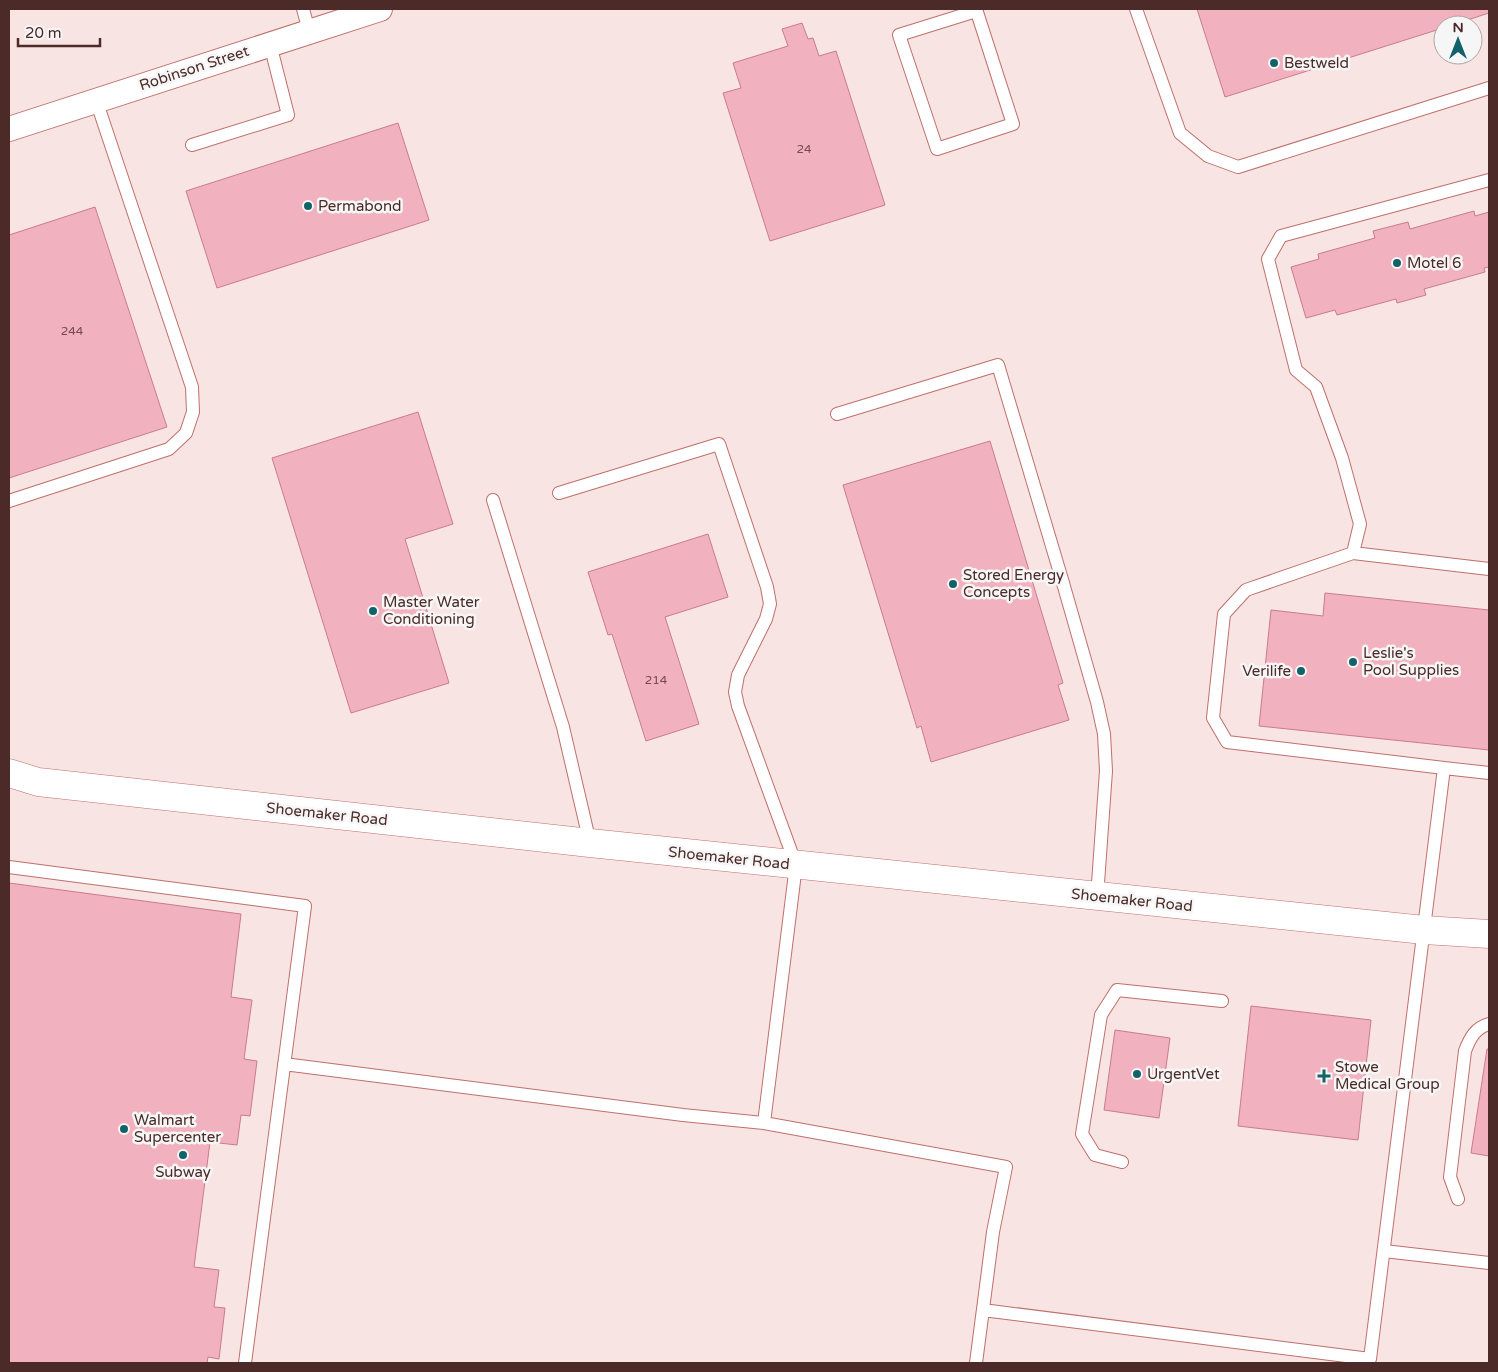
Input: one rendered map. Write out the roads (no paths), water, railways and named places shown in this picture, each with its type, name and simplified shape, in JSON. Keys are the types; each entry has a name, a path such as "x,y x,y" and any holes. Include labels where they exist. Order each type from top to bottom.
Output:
{"street":[{"name":"Robinson Street","path":"9,129 270,44 306,20 380,9"},
{"name":"Shoemaker Road","path":"9,774 38,782 796,865 1424,930 1489,940"},
{"name":"Shoemaker Road","path":"1451,933 1489,934"}],"lane":[{"path":"1136,9 1180,133 1208,156 1238,166 1489,88"},
{"path":"976,10 1013,124 937,149 899,35 976,10"},
{"path":"192,145 288,114 270,44"},
{"path":"9,501 169,449 186,433 193,412 192,388 96,100"},
{"path":"1353,553 1360,524 1342,458 1316,388 1296,370 1268,259 1281,236 1489,180"},
{"path":"837,414 998,365 1066,592 1097,702 1104,734 1106,771 1096,897"},
{"path":"559,493 719,444 768,587 770,604 766,619 738,675 735,692 738,706 796,865 764,1123"},
{"path":"493,500 563,727 590,843"},
{"path":"1489,569 1353,553 1246,590 1224,614 1213,718 1227,742 1489,773"},
{"path":"983,1310 1373,1361 1384,1251 1444,768"},
{"path":"9,867 305,906 245,1363"},
{"path":"1122,1162 1095,1155 1082,1134 1101,1015 1117,990 1222,1001"},
{"path":"1458,1199 1450,1177 1465,1051 1470,1036 1483,1026 1489,1024"},
{"path":"284,1064 683,1115 764,1123 1006,1167 993,1232 976,1363"},
{"path":"1384,1251 1489,1263"}],"place":[{"name":"Bestweld","path":"1274,63"},
{"name":"Permabond","path":"308,206"},
{"name":"Motel 6","path":"1397,263"},
{"name":"Stored Energy Concepts","path":"953,584"},
{"name":"Master Water Conditioning","path":"373,611"},
{"name":"Leslie's Pool Supplies","path":"1353,662"},
{"name":"Verilife","path":"1301,671"},
{"name":"UrgentVet","path":"1137,1074"},
{"name":"Stowe Medical Group","path":"1324,1076"},
{"name":"Walmart Supercenter","path":"124,1129"},
{"name":"Subway","path":"183,1155"}]}
